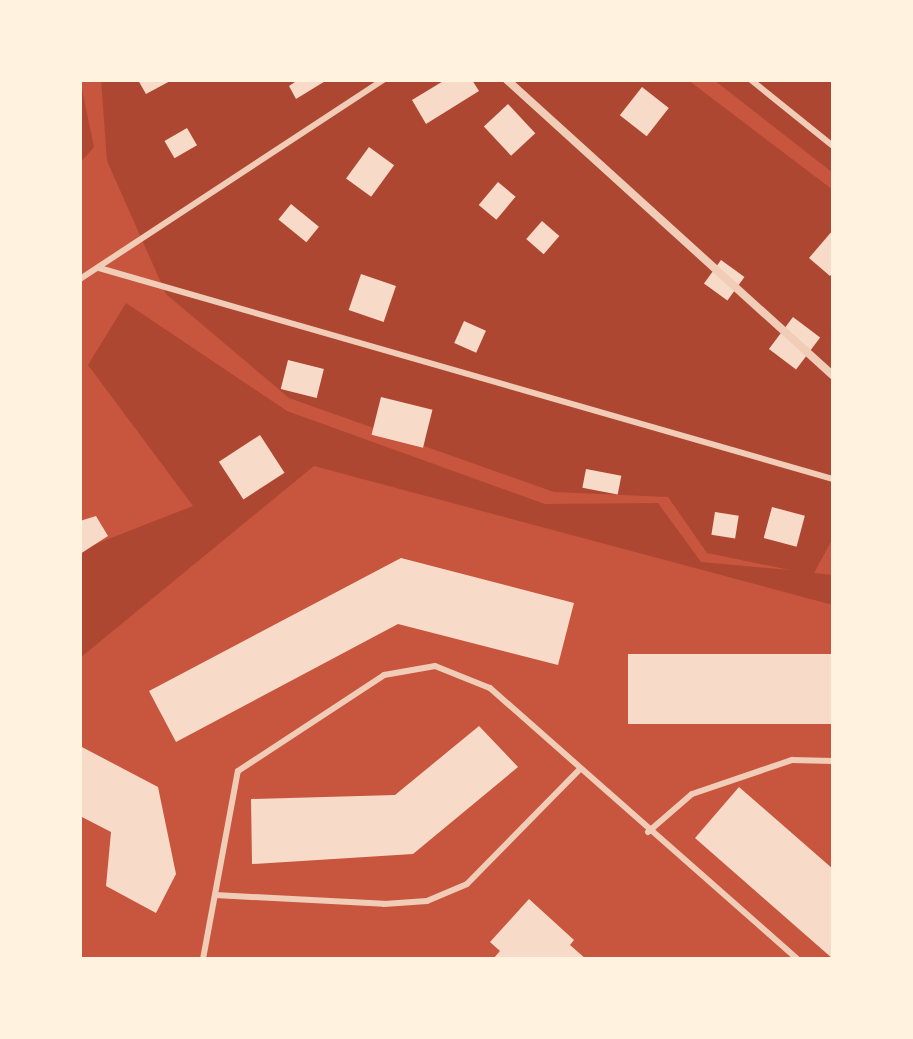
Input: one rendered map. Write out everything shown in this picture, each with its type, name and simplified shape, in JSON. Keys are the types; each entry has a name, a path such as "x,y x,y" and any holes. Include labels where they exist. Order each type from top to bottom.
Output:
{"street":[{"path":"507,80 833,376"}],"lane":[{"path":"80,279 383,80"},
{"path":"751,80 833,146"},
{"path":"99,268 833,479"},
{"path":"203,959 238,771 384,675 435,666 490,688 648,832 797,959"},
{"path":"648,832 692,794 792,760 833,761"},
{"path":"215,895 427,901 467,884 579,770"}],"shaded area":[{"path":"80,80 94,147 80,163"},
{"path":"101,80 688,80 833,190 833,538 814,573 833,575 833,605 314,466 80,658 80,550 193,506 88,365 126,303 287,411 545,504 658,503 701,562 790,570 707,553 668,497 554,492 289,398 166,294 107,161"},
{"path":"714,80 833,80 833,173"}],"building":[{"path":"138,80 172,80 146,94"},
{"path":"298,80 327,80 296,99 289,86"},
{"path":"445,80 472,80 479,91 426,124 412,100"},
{"path":"642,87 669,108 647,136 620,115"},
{"path":"508,104 535,133 511,156 484,127"},
{"path":"187,128 197,145 174,158 164,141"},
{"path":"369,147 394,165 371,197 346,179"},
{"path":"498,182 516,197 496,220 479,205"},
{"path":"291,204 319,227 306,242 278,220"},
{"path":"542,221 559,236 544,254 526,239"},
{"path":"833,230 833,273 830,276 809,258"},
{"path":"721,260 744,277 727,301 704,283"},
{"path":"361,274 396,286 384,322 349,310"},
{"path":"793,317 820,337 796,369 769,349"},
{"path":"464,321 486,331 476,353 454,343"},
{"path":"288,360 324,369 317,398 281,389"},
{"path":"381,397 432,410 423,448 372,435"},
{"path":"260,435 285,473 243,499 219,462"},
{"path":"586,469 621,476 618,495 582,488"},
{"path":"772,507 805,516 797,547 764,538"},
{"path":"715,512 739,516 735,538 711,535"},
{"path":"96,516 108,536 80,554 80,521"},
{"path":"401,558 574,603 558,665 398,624 176,742 149,691"},
{"path":"628,654 833,654 833,724 628,724"},
{"path":"479,726 518,767 413,854 252,864 251,799 395,795"},
{"path":"80,746 158,787 176,874 156,913 106,886 111,832 80,816"},
{"path":"739,787 833,869 833,959 695,838"},
{"path":"529,899 574,940 570,945 586,959 493,959 500,951 490,942"}]}
